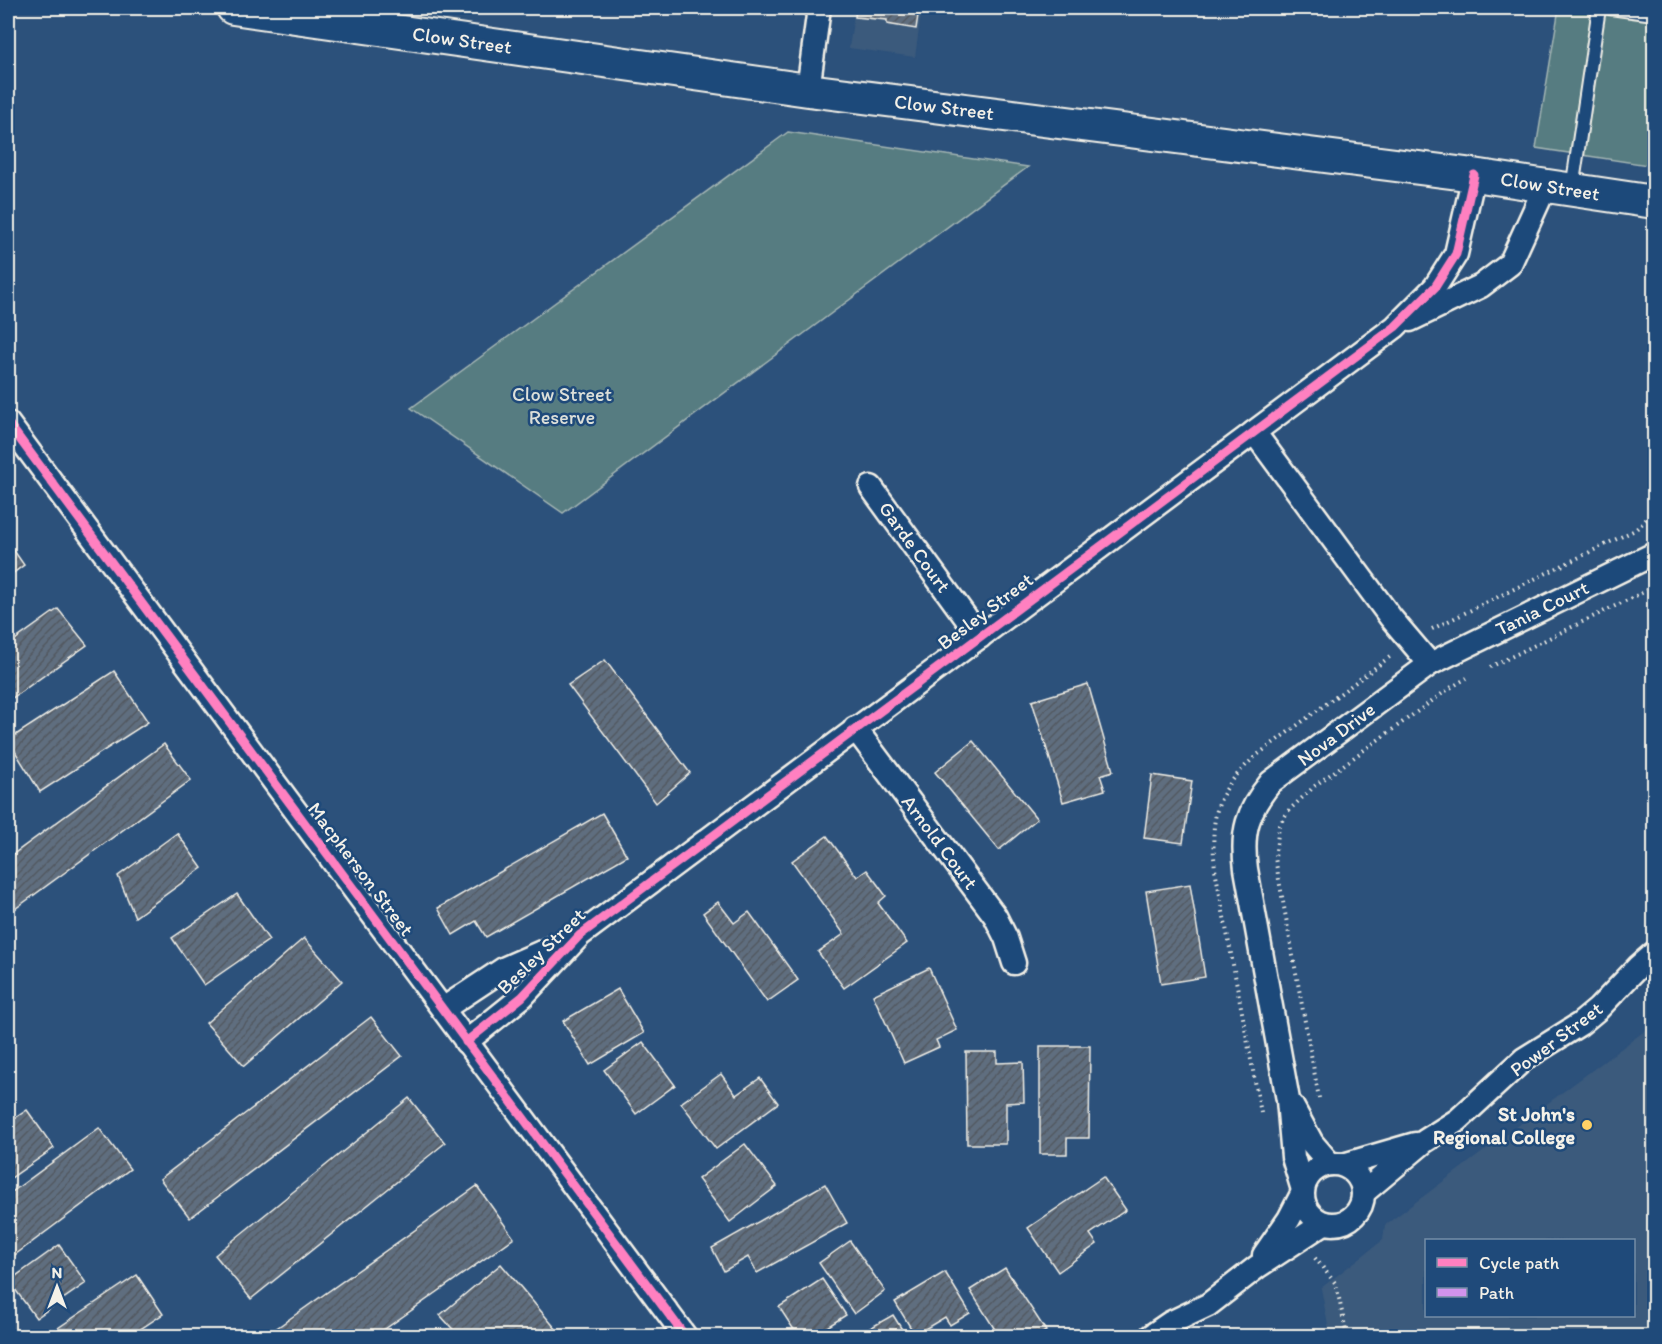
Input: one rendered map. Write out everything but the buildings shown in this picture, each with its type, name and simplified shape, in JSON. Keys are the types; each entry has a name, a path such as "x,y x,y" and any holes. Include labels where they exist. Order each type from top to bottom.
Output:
{"main road":[{"name":"Clow Street","path":"233,8 808,90 1474,175 1654,202"}],"street":[{"path":"808,90 819,8"},
{"name":"Besley Street","path":"466,1042 522,997 580,934 1395,327 1435,287 1456,254 1474,175"},
{"name":"Besley Street","path":"1395,327 1481,286 1510,264 1559,187"},
{"name":"Macpherson Street","path":"8,423 685,1336"},
{"path":"1254,432 1391,618 1430,664"},
{"name":"Garde Court","path":"871,487 980,637"},
{"name":"Tania Court","path":"1430,664 1654,554"},
{"name":"Nova Drive","path":"1302,1192 1293,1157 1288,1100 1243,849 1249,815 1258,798 1271,782 1430,664"},
{"name":"Arnold Court","path":"855,728 995,916 1006,938 1014,963"},
{"name":"Besley Street","path":"443,1009 505,968 580,934"},
{"name":"Power Street","path":"1363,1193 1425,1141 1458,1120 1524,1059 1580,1024 1599,1009 1654,953"},
{"name":"Nova Drive","path":"1288,1100 1312,1143 1336,1165"},
{"name":"Power Street","path":"1336,1165 1425,1141"},
{"path":"1257,1267 1289,1219 1309,1175 1322,1166 1336,1165 1357,1176 1363,1193 1360,1206 1351,1218 1338,1224 1324,1223 1315,1219 1304,1204 1302,1192"},
{"path":"1151,1336 1170,1323 1208,1305 1257,1267 1324,1223"}],"lane":[{"path":"1559,187 1599,8"},
{"path":"1610,8 1654,14"}],"path":[{"path":"1262,1119 1215,869 1212,830 1216,811 1225,790 1239,771 1257,755 1364,675 1436,627 1635,530 1654,509"},
{"path":"1489,667 1654,587"},
{"path":"1320,1103 1275,858 1278,826 1288,811 1317,784 1468,677"}],"shaded area":[{"path":"855,8 922,8 915,57 849,48"},
{"name":"St John's Regional College","path":"1654,1024 1654,1336 1330,1336 1321,1288 1383,1240 1385,1225"}],"green space":[{"path":"1559,8 1654,8 1654,166 1536,148"},
{"name":"Clow Street Reserve","path":"788,132 1028,167 563,513 411,408"}],"cycle path":[{"path":"466,1042 522,997 580,935 1395,327 1435,287 1456,254 1474,175"},
{"path":"8,423 685,1336"}],"place":[{"name":"St John's Regional College","path":"1587,1125"}]}
